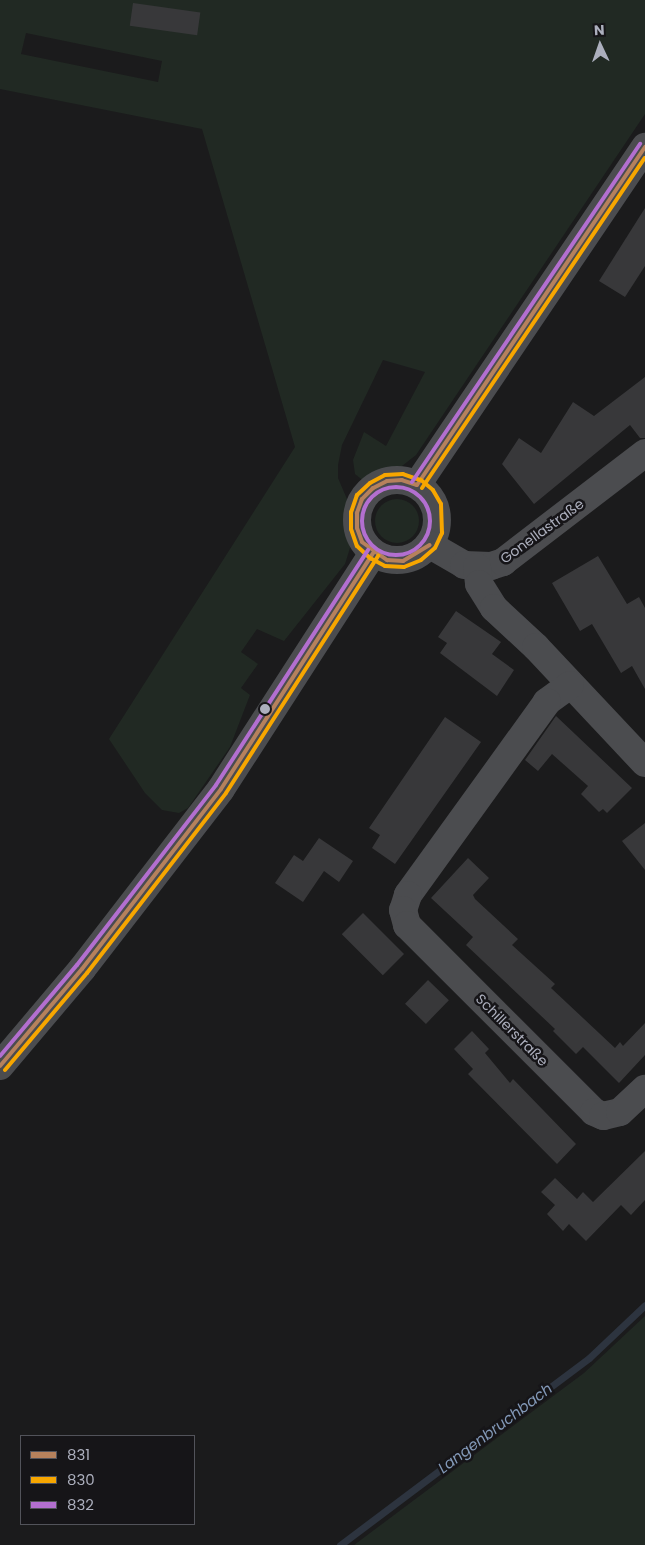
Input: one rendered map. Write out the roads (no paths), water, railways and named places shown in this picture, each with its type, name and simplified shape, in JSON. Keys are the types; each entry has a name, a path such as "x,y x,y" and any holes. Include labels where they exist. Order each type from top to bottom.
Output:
{"street":[{"path":"417,485 645,147"},
{"name":"Gonellastraße","path":"477,567 491,566 514,555 645,453"},
{"path":"402,480 417,485 435,506 437,519 430,545 418,555 403,560 387,560 373,553 362,542 357,528 357,513 362,499 373,488 387,481 402,480"},
{"path":"430,545 444,555 477,567 480,584 494,608 645,763"},
{"path":"0,1066 82,969 221,789 373,553"},
{"name":"Schillerstraße","path":"570,685 547,702 408,894 403,910 407,925 594,1112 603,1116 620,1112 645,1089"}],"waterway":[{"name":"Langenbruchbach","path":"340,1545 589,1358 645,1305"}]}
